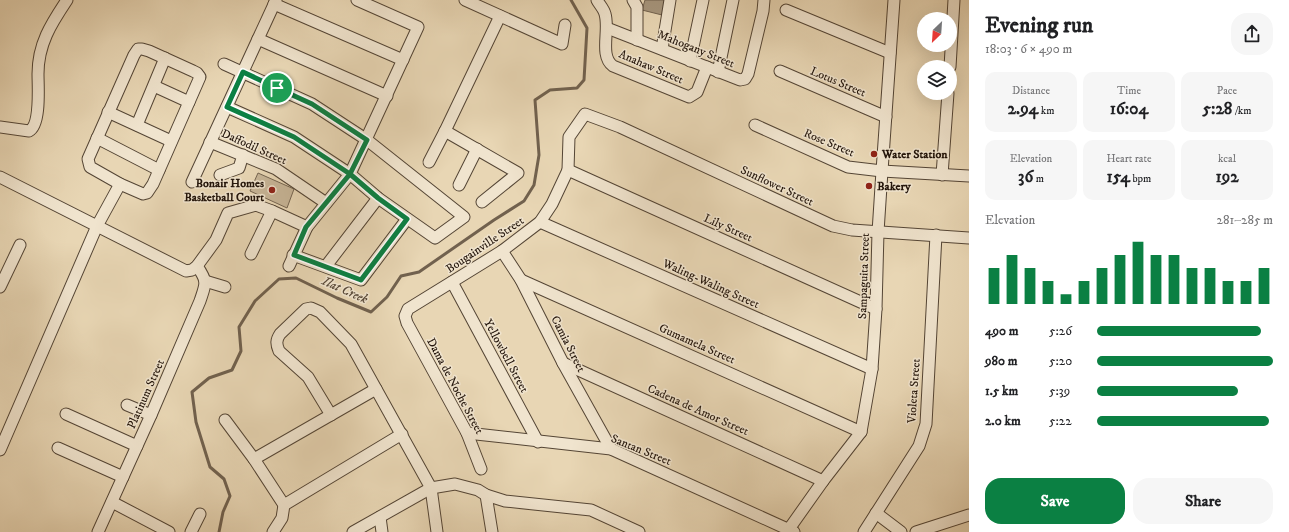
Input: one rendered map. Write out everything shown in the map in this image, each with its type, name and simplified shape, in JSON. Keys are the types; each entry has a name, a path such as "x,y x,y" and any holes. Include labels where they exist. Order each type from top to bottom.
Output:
{"street":[{"path":"0,127 29,131 34,127 39,100 38,72 42,43 51,23 67,0"},
{"path":"289,266 306,227 350,174 418,27 357,0"},
{"path":"465,0 562,44 565,25"},
{"name":"Anahaw Street","path":"597,0 605,14 607,28 606,56 608,63 689,98 694,96 697,92 706,67"},
{"path":"633,0 637,7 637,40"},
{"path":"662,49 670,0"},
{"path":"690,61 703,0"},
{"path":"718,72 733,0"},
{"name":"Mahogany Street","path":"607,28 740,80 745,79 750,67 763,11 764,0"},
{"name":"Sampaguita Street","path":"792,531 823,481 861,432 872,369 876,309 878,232 894,0"},
{"path":"950,60 954,0"},
{"path":"192,182 275,2 403,60"},
{"path":"786,10 890,53"},
{"path":"429,162 500,16"},
{"path":"258,40 387,96"},
{"path":"138,49 142,49 165,58 199,75 198,82 189,102 159,170 147,193 143,194 120,184 90,167 88,164 88,159 108,112 138,49"},
{"path":"137,125 165,58"},
{"path":"224,64 312,104 367,140 464,217 435,238 378,198 350,174 294,137 227,107"},
{"name":"Lotus Street","path":"780,71 886,117"},
{"path":"154,86 189,102"},
{"path":"942,175 947,100"},
{"path":"108,112 171,141"},
{"name":"Bougainville Street","path":"405,316 408,309 502,251 540,222 552,204 568,170 569,137 585,114"},
{"name":"Sunflower Street","path":"585,114 620,127 833,226 852,230 969,238"},
{"name":"Rose Street","path":"755,125 848,167 882,171 969,176"},
{"path":"445,131 477,148 518,173 482,202"},
{"path":"97,138 159,170"},
{"name":"Daffodil Street","path":"210,142 276,169 326,203"},
{"path":"459,185 477,148"},
{"path":"220,175 239,168 243,155"},
{"name":"Lily Street","path":"568,170 876,309"},
{"path":"0,177 186,271 192,270 197,266 216,240 228,213 256,204 306,227"},
{"path":"0,450 97,226 120,184"},
{"path":"326,266 378,198"},
{"path":"251,254 272,211"},
{"path":"294,255 361,280 407,219"},
{"name":"Waling-Waling Street","path":"540,222 872,369"},
{"name":"Violeta Street","path":"864,532 919,446 926,424 936,235"},
{"path":"0,287 20,245"},
{"name":"Camia Street","path":"502,251 522,280 563,363 610,449"},
{"path":"197,266 206,281 224,287"},
{"name":"Gumamela Street","path":"522,280 861,432"},
{"name":"Platinum Street","path":"98,532 196,311 206,281"},
{"name":"Yellowbell Street","path":"452,282 538,442"},
{"path":"331,415 308,377 284,356 276,345 280,334 306,309 311,308 320,312 351,344 431,488 437,532"},
{"name":"Dama de Noche Street","path":"405,316 407,323 467,433 481,469"},
{"name":"Cadena de Amor Street","path":"563,363 823,481"},
{"path":"254,459 376,389"},
{"path":"127,405 151,415"},
{"path":"66,414 137,446"},
{"path":"226,420 284,505 282,518 273,532"},
{"name":"Santan Street","path":"467,433 610,449 792,531"},
{"path":"284,505 402,434"},
{"path":"58,448 123,477"},
{"path":"353,532 431,488 455,484 478,490 486,495 505,501 590,510 639,532"},
{"path":"486,495 492,532"},
{"path":"112,502 169,532"},
{"path":"876,513 901,532"},
{"path":"191,532 200,514"},
{"path":"916,532 969,515"},
{"path":"380,517 382,532"}],"shaded area":[{"path":"645,0 665,0 662,15 642,10"},
{"name":"Bonair Homes Basketball Court","path":"258,173 294,189 287,208 250,191"}],"waterway":[{"name":"Ilat Creek","path":"219,532 223,512 230,496 224,479 210,467 196,422 192,392 209,378 232,370 241,351 239,327 255,301 279,279 296,278 337,298 371,312 387,297 401,276 419,272 524,201 534,185 539,155 535,100 550,90 577,88 584,80 587,28 571,0"}],"place":[{"name":"Water Station","path":"874,154"},
{"name":"Bakery","path":"869,186"},
{"name":"Bonair Homes Basketball Court","path":"272,190"}],"route":[{"path":"277,88 243,72 227,107 294,137 350,174 378,198 407,219 361,280 294,255 306,227 350,174 367,140 312,104 277,88"}]}
